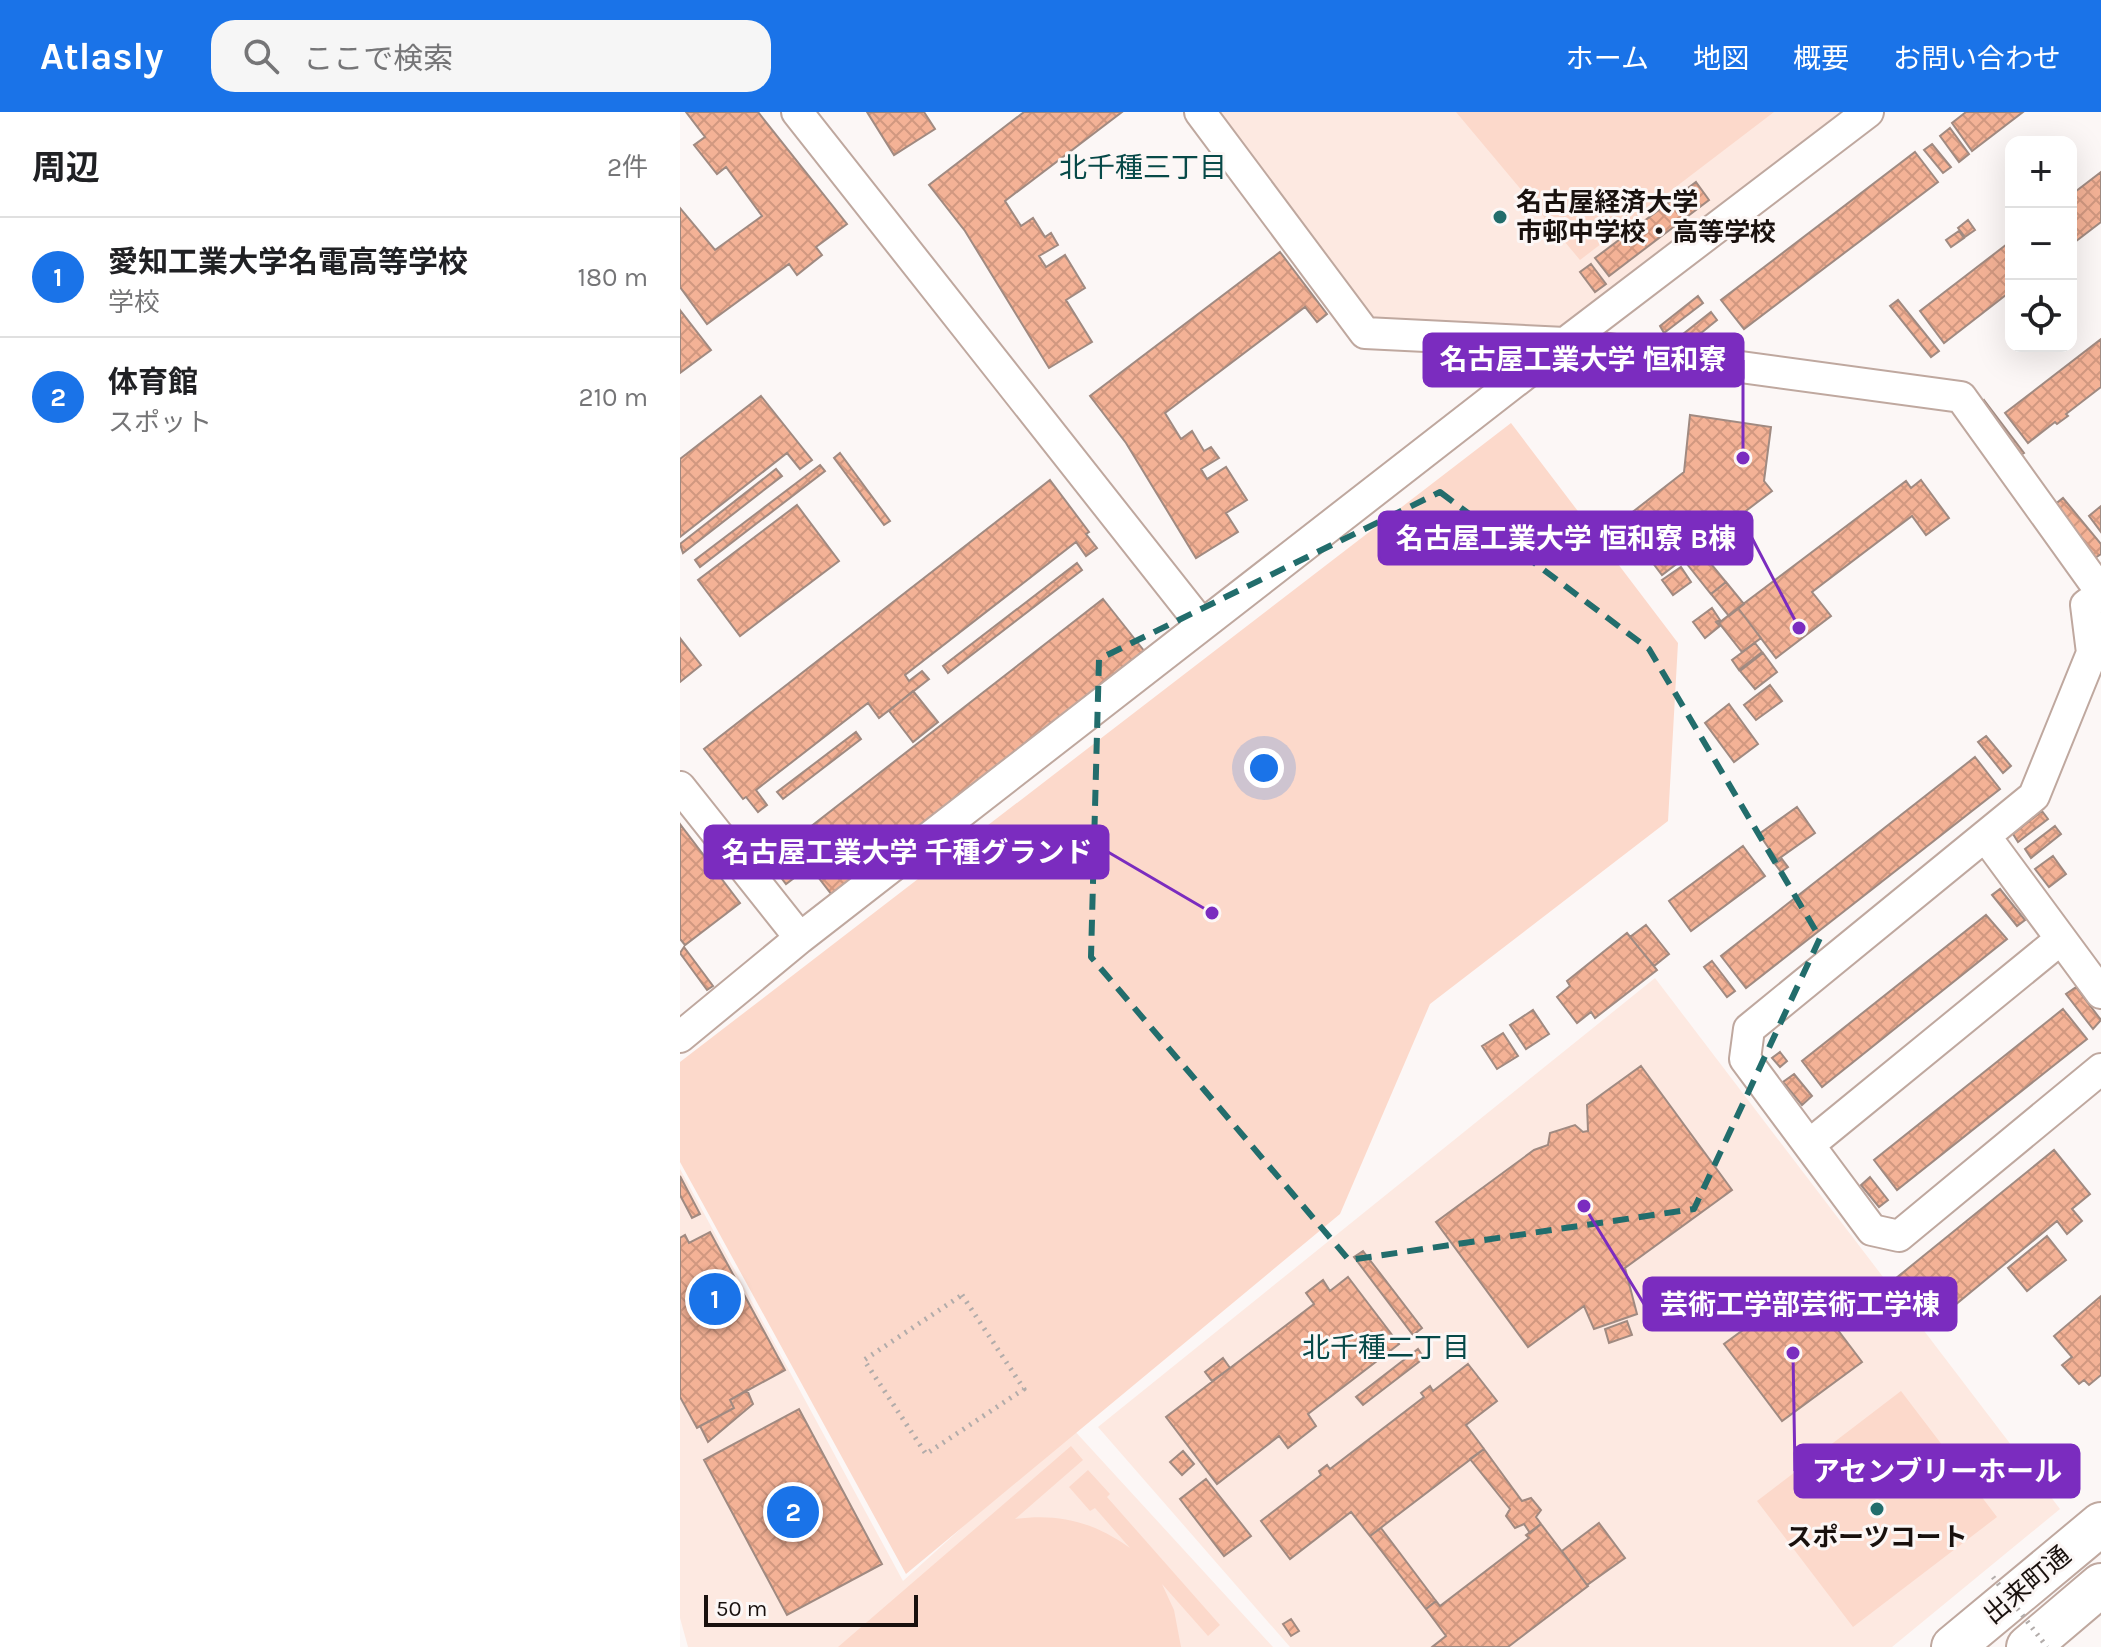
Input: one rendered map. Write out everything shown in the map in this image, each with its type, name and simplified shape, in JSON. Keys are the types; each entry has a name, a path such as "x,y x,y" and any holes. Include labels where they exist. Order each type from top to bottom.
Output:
{"main road":[{"name":"出来町通","path":"1953,1647 2101,1524"},
{"name":"出来町通","path":"2028,1647 2101,1585"}],"street":[{"path":"797,112 1202,625"},
{"path":"1200,112 1365,333 1565,343 1961,397 2101,593 2086,605 2092,653 2034,796 1749,1029 1745,1059 1872,1230 1899,1236 2101,1069"},
{"path":"680,1037 800,938 1565,343 1868,112"},
{"path":"680,787 800,938"},
{"path":"1985,836 2101,993"},
{"path":"1809,1145 2061,939"}],"path":[{"path":"962,1295 1024,1389 926,1454 864,1360 962,1295"},
{"path":"1993,1577 2047,1647"}],"highlighted area":[{"path":"1440,492 1649,649 1820,938 1694,1209 1349,1260 1091,957 1099,659"}],"shaded area":[{"name":"名古屋経済大学 市邨中学校・高等学校","path":"1218,112 1840,112 1559,328 1378,322"},
{"path":"1456,112 1774,112 1580,260"},
{"path":"1511,423 1678,643 1668,821 1430,1004 1340,1214 906,1574 680,1162 680,1062"},
{"path":"1655,978 2060,1509 1892,1647 1290,1647 1098,1427"},
{"path":"680,1169 903,1581 1072,1428 1273,1647 688,1647 680,1618"},
{"name":"スポーツコート","path":"1901,1391 1997,1517 1853,1627 1757,1501"},
{"path":"1071,1446 1083,1460 1015,1519 1046,1517 1076,1522 1103,1532 1130,1548 1095,1508 1090,1511 1069,1487 1088,1470 1110,1494 1107,1497 1220,1625 1208,1636 1162,1584 1174,1610 1181,1647 838,1647"}],"building":[{"path":"686,112 758,112 847,224 816,247 822,255 797,275 789,264 707,324 680,287 680,208 715,250 762,216 726,167 717,174 694,145 705,137"},
{"path":"867,112 924,112 935,129 894,155"},
{"path":"1024,112 1122,112 1005,201 1021,226 1033,218 1045,237 1051,233 1058,245 1039,256 1046,267 1065,255 1085,288 1066,300 1092,342 1049,368 965,231 929,185"},
{"path":"1966,112 2023,112 1972,151 1952,123"},
{"path":"1950,128 1969,154 1959,162 1940,136"},
{"path":"1932,144 1951,167 1943,173 1924,150"},
{"path":"1915,152 1938,182 1744,329 1721,300"},
{"path":"2101,172 2101,222 2077,240 2077,208 2077,190"},
{"path":"1696,182 1709,200 1609,276 1595,258"},
{"path":"1968,220 1975,230 1965,237 1958,228"},
{"path":"1959,231 1964,238 1951,247 1946,240"},
{"path":"2005,246 2005,296 1944,343 1920,311"},
{"path":"1280,252 1327,314 1317,322 1305,307 1165,413 1181,439 1192,431 1204,451 1211,447 1219,458 1201,469 1207,479 1226,467 1247,500 1226,513 1238,532 1196,558 1126,443 1090,396"},
{"path":"1591,264 1606,284 1595,292 1580,272"},
{"path":"1698,296 1703,303 1664,333 1660,326"},
{"path":"1898,300 1939,351 1931,357 1890,306"},
{"path":"680,310 711,350 680,373"},
{"path":"1711,312 1717,320 1680,350 1673,342"},
{"path":"2101,339 2101,387 2066,414 2068,416 2028,443 2005,413"},
{"path":"761,396 812,460 800,469 787,453 680,537 680,459"},
{"path":"1984,400 2024,453 2014,459 1974,408"},
{"path":"1690,415 1771,427 1764,481 1772,491 1662,575 1621,521 1684,472"},
{"path":"840,453 890,521 884,525 834,458"},
{"path":"820,465 825,471 700,567 695,560"},
{"path":"776,469 782,476 683,553 680,544"},
{"path":"1050,480 1089,532 1086,534 1097,548 1086,556 1076,542 905,675 909,681 922,671 929,679 879,718 868,703 756,790 767,805 758,812 746,797 743,799 704,749"},
{"path":"1921,480 1949,518 1926,535 1912,516 1812,592 1831,616 1776,658 1738,608 1906,481 1911,488"},
{"path":"2063,498 2101,544 2101,554 2095,558 2053,506"},
{"path":"797,505 839,561 740,636 698,580"},
{"path":"2101,506 2101,532 2089,516"},
{"path":"1698,548 1726,582 1711,594 1683,559"},
{"path":"1077,563 1082,570 948,673 943,666"},
{"path":"1681,567 1691,582 1673,595 1662,580"},
{"path":"1726,582 1744,604 1729,616 1711,594"},
{"path":"1103,599 1145,652 880,858 878,854 832,895 791,842"},
{"path":"1712,608 1720,620 1716,622 1720,626 1705,638 1693,622"},
{"path":"1738,608 1761,638 1742,652 1719,623"},
{"path":"680,638 701,665 680,682"},
{"path":"1755,643 1762,652 1739,670 1732,660"},
{"path":"1763,653 1777,672 1755,689 1740,671"},
{"path":"1770,685 1782,701 1756,720 1744,705"},
{"path":"913,691 938,722 913,742 889,711"},
{"path":"1729,704 1758,744 1734,762 1705,723"},
{"path":"856,732 861,739 783,799 777,792"},
{"path":"1986,736 2011,766 2003,773 1978,742"},
{"path":"1975,757 2000,789 1746,988 1721,956"},
{"path":"1797,807 1815,833 1777,860 1759,834"},
{"path":"2042,811 2048,819 2018,842 2013,834"},
{"path":"680,824 740,903 685,945 680,939"},
{"path":"2055,826 2061,834 2031,858 2025,849"},
{"path":"1743,846 1765,876 1691,931 1669,901"},
{"path":"2053,856 2066,874 2049,887 2035,869"},
{"path":"785,858 798,875 786,884 773,867"},
{"path":"1782,859 1788,867 1781,872 1775,864"},
{"path":"2000,889 2025,920 2017,926 1992,895"},
{"path":"1986,915 2007,939 1822,1087 1802,1061"},
{"path":"1646,925 1669,954 1654,966 1630,937"},
{"path":"1627,933 1657,970 1595,1018 1591,1012 1577,1023 1557,997 1570,986 1567,981"},
{"path":"684,947 713,986 707,990 680,953"},
{"path":"1712,961 1735,991 1727,997 1704,967"},
{"path":"2076,987 2101,1020 2093,1029 2066,994"},
{"path":"2063,1009 2087,1039 1897,1190 1874,1160"},
{"path":"1533,1010 1549,1034 1526,1049 1510,1025"},
{"path":"1503,1033 1518,1056 1497,1069 1482,1046"},
{"path":"1780,1052 1787,1061 1780,1067 1772,1058"},
{"path":"1641,1066 1732,1190 1625,1268 1637,1314 1594,1329 1584,1306 1528,1347 1436,1222 1534,1150 1548,1145 1550,1133 1575,1125 1583,1132 1588,1131 1587,1105"},
{"path":"1794,1074 1812,1096 1802,1105 1783,1082"},
{"path":"2054,1150 2090,1194 2072,1209 2082,1221 2067,1234 2057,1221 1932,1324 1895,1279"},
{"path":"680,1176 700,1214 692,1218 680,1195"},
{"path":"1870,1177 1888,1200 1879,1207 1861,1185"},
{"path":"710,1232 785,1370 730,1400 734,1408 697,1428 680,1397 680,1238 685,1235 689,1243"},
{"path":"2047,1236 2066,1260 2027,1291 2008,1268"},
{"path":"1363,1251 1422,1328 1413,1335 1354,1257"},
{"path":"1348,1277 1399,1344 1308,1414 1316,1426 1288,1448 1279,1436 1217,1484 1166,1417 1314,1304 1306,1293 1323,1280 1330,1291"},
{"path":"1804,1285 1862,1362 1782,1421 1724,1344"},
{"path":"2101,1296 2101,1375 2089,1385 2084,1380 2079,1384 2062,1365 2072,1357 2054,1336"},
{"path":"1627,1321 1632,1335 1609,1343 1605,1329"},
{"path":"1418,1349 1424,1358 1363,1405 1356,1397"},
{"path":"1223,1358 1230,1368 1212,1381 1205,1372"},
{"path":"1468,1364 1497,1401 1466,1425 1484,1449 1370,1536 1351,1512 1290,1559 1261,1521 1321,1475 1319,1471 1327,1465 1330,1469 1424,1397 1421,1393 1430,1386 1433,1391"},
{"path":"747,1390 753,1404 708,1442 700,1426 734,1408 730,1400"},
{"path":"799,1409 882,1564 787,1615 704,1460"},
{"path":"1484,1449 1522,1501 1531,1498 1541,1510 1536,1517 1541,1524 1530,1533 1524,1524 1515,1528 1506,1516 1510,1509 1470,1459"},
{"path":"1183,1451 1194,1464 1182,1475 1170,1462"},
{"path":"1206,1479 1251,1536 1224,1556 1180,1499"},
{"path":"1599,1523 1625,1558 1587,1585 1562,1551"},
{"path":"1541,1524 1588,1586 1508,1647 1432,1647 1446,1636 1426,1609 1436,1601 1440,1606 1529,1538 1526,1535"},
{"path":"1381,1528 1436,1601 1426,1609 1370,1536"},
{"path":"1291,1619 1299,1631 1291,1636 1283,1624"}],"place":[{"name":"名古屋経済大学 市邨中学校・高等学校","path":"1500,217"},
{"name":"名古屋工業大学 恒和寮","path":"1743,458"},
{"name":"名古屋工業大学 恒和寮 B棟","path":"1799,628"},
{"name":"名古屋工業大学 千種グランド","path":"1212,913"},
{"name":"芸術工学部芸術工学棟","path":"1584,1206"},
{"name":"愛知工業大学名電高等学校","path":"715,1299"},
{"name":"アセンブリーホール","path":"1793,1353"},
{"name":"スポーツコート","path":"1877,1509"},
{"name":"体育館","path":"793,1512"}],"district":[{"name":"北千種三丁目","path":"1143,167"},
{"name":"北千種二丁目","path":"1386,1347"}]}
